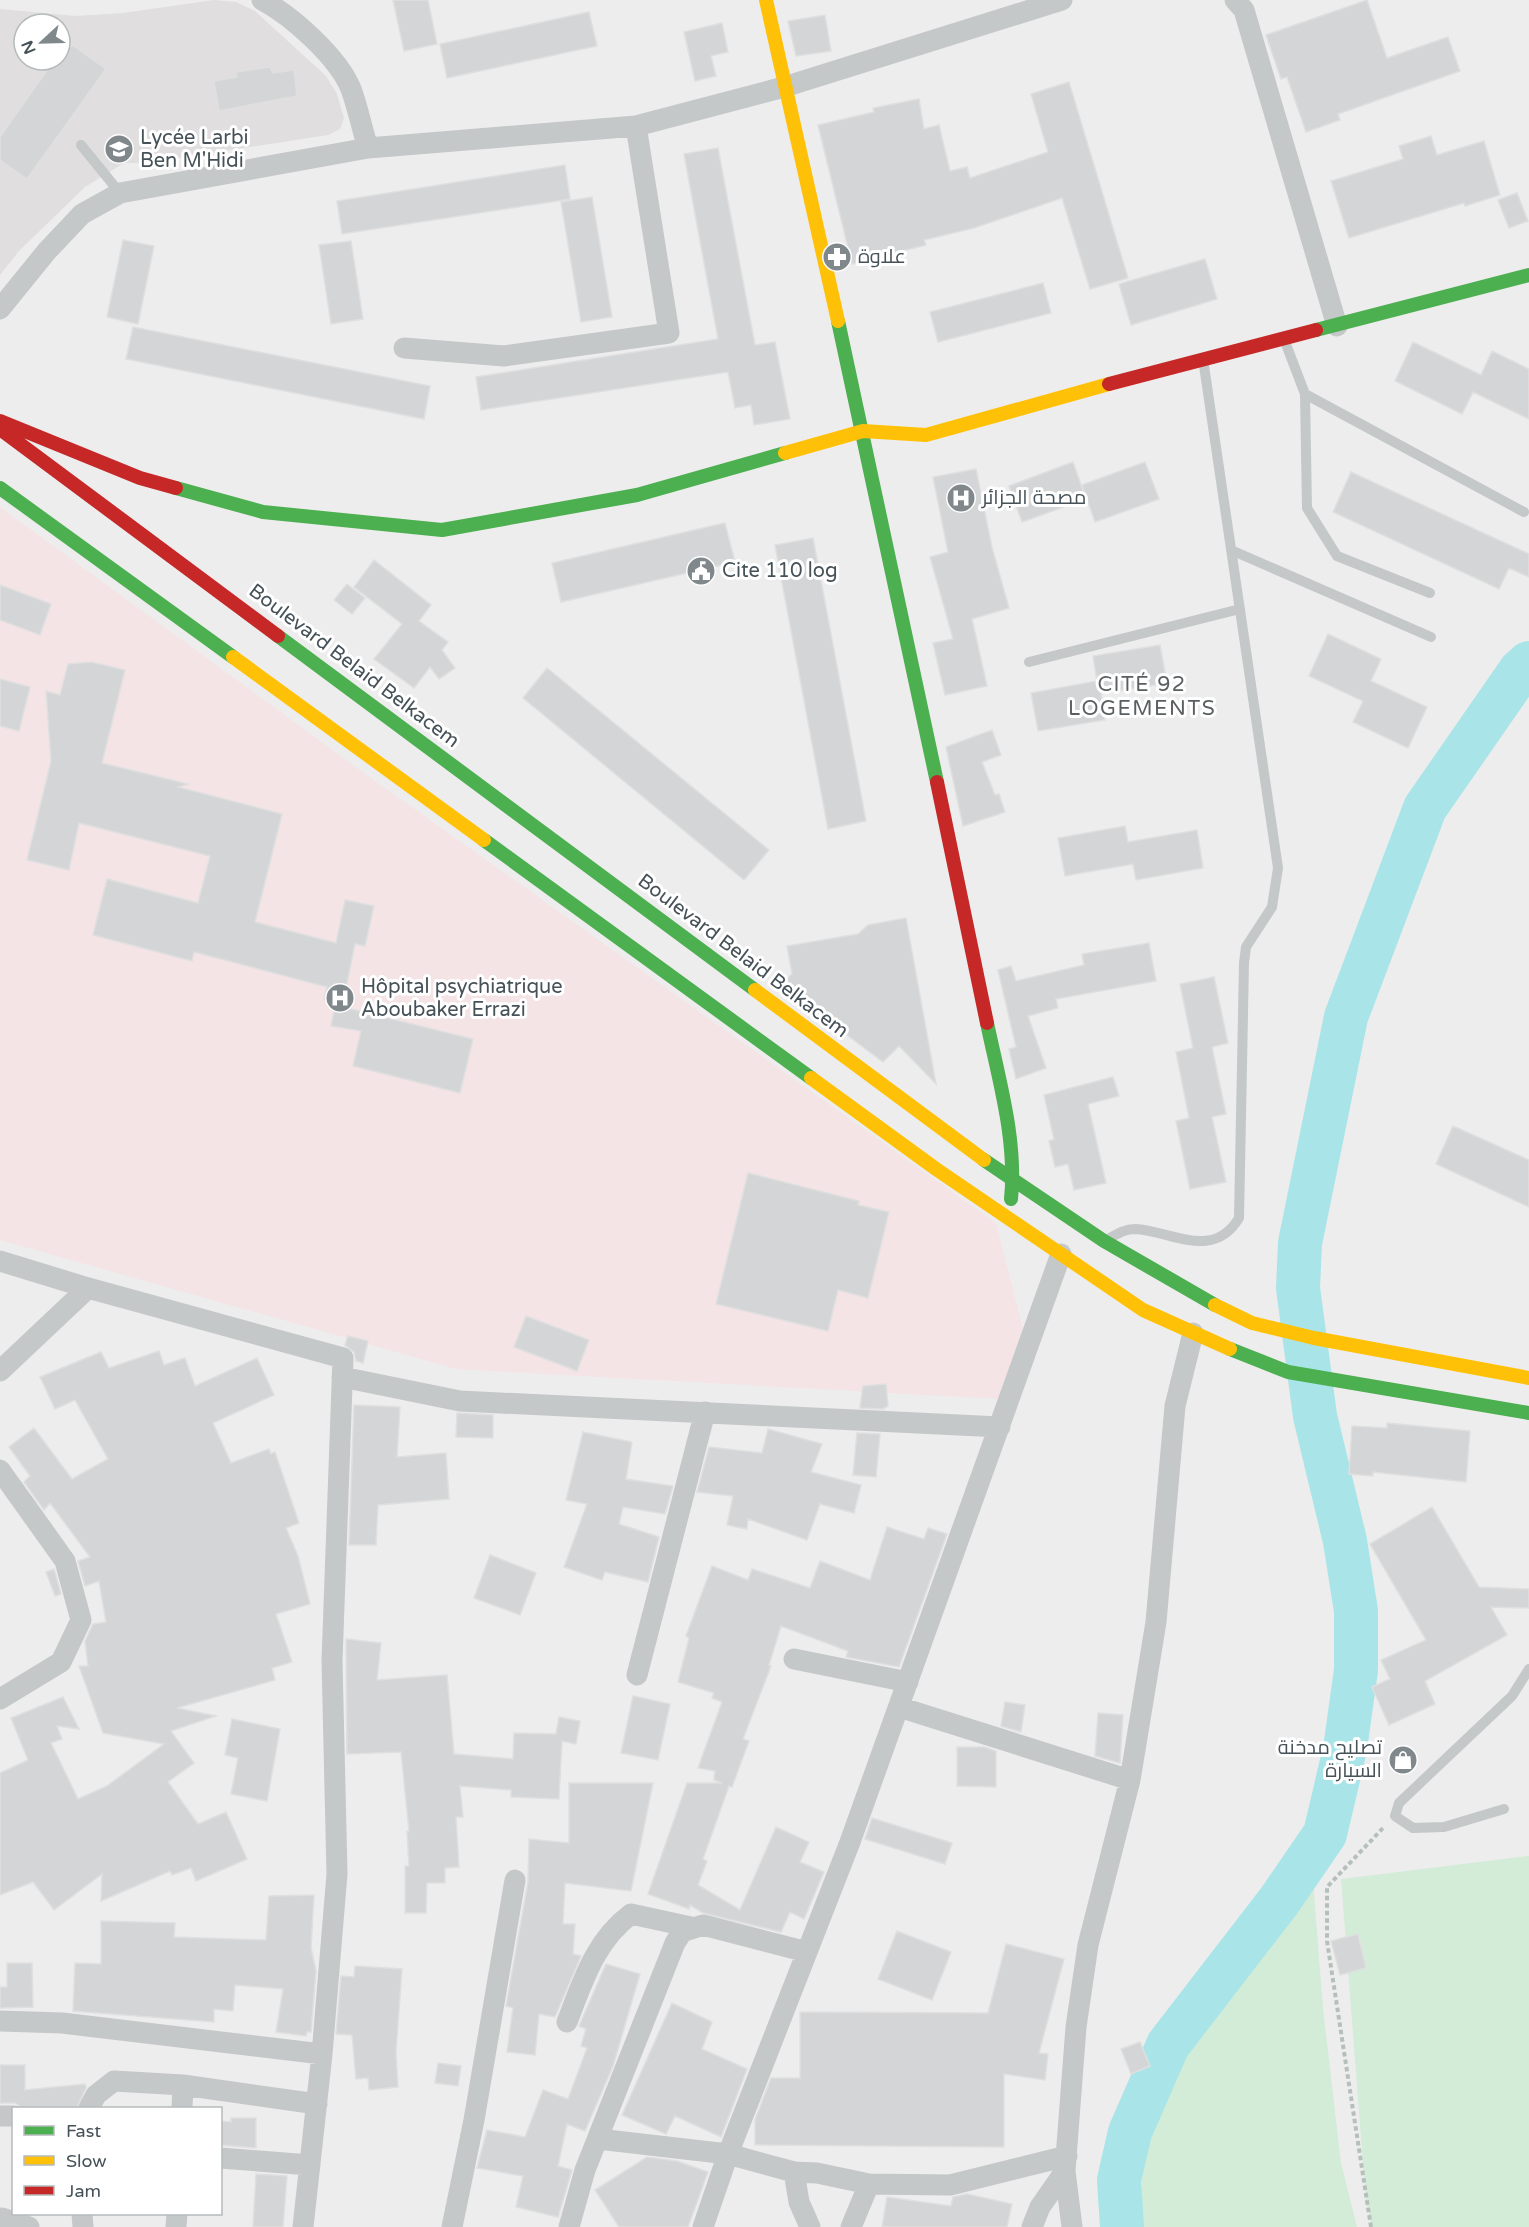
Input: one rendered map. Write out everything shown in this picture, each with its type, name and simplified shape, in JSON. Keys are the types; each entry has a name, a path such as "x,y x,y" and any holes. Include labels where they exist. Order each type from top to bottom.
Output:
{"main road":[{"path":"766,0 862,431 1005,1107 1013,1181 1008,1218"},
{"path":"0,421 140,478 263,512 442,530 637,495 862,431 926,435 1203,359 1529,275"},
{"name":"Boulevard Belaid Belkacem","path":"0,429 1013,1181 1104,1241 1193,1294 1252,1323 1314,1338 1529,1378"},
{"path":"0,488 936,1169 1143,1310 1192,1333 1288,1372 1529,1413"}],"street":[{"path":"262,0 282,10 326,52 350,87 368,148"},
{"path":"0,309 47,251 82,214 120,193 368,148 636,126 784,87 1020,7 1062,0"},
{"path":"1235,0 1244,10 1337,326"},
{"path":"404,348 504,356 669,333 636,126"},
{"path":"703,2227 728,2154 899,1707 1061,1254"},
{"path":"0,1261 87,1288 343,1358 332,1661 337,1874 322,2054 303,2227"},
{"path":"0,1371 87,1288"},
{"path":"1072,2227 1066,2164 1076,2027 1088,1945 1130,1780 1156,1622 1175,1406 1192,1333"},
{"path":"342,1377 460,1401 999,1427"},
{"path":"637,1675 705,1412"},
{"path":"0,1470 65,1561 81,1620 61,1662 0,1699"},
{"path":"794,1659 908,1682"},
{"path":"899,1707 1130,1780"},
{"path":"452,2227 474,2120 515,1880"},
{"path":"567,2022 587,1970 602,1942 631,1914 691,1927"},
{"path":"569,2227 598,2139 675,1943 682,1932 691,1927 703,1925 807,1952"},
{"path":"0,2021 62,2023 322,2054"},
{"path":"90,2107 96,2095 114,2081 183,2085 316,2104"},
{"path":"182,2107 183,2085"},
{"path":"598,2139 728,2154 794,2172 817,2173 869,2184 950,2185 1066,2164"},
{"path":"222,2158 310,2165"},
{"path":"1032,2227 1040,2207 1066,2164"},
{"path":"794,2172 799,2202 810,2227"},
{"path":"851,2227 869,2184"},
{"path":"2,2218 29,2227"}],"lane":[{"path":"81,145 120,193"},
{"path":"1284,339 1305,394 1307,508 1338,556 1430,593"},
{"path":"1104,1241 1122,1231 1134,1229 1196,1242 1215,1239 1232,1230 1239,1218 1244,963 1246,947 1272,907 1278,868 1203,359"},
{"path":"1305,394 1524,512"},
{"path":"1231,550 1431,637"},
{"path":"1029,662 1240,609"},
{"path":"1504,1809 1444,1827 1413,1828 1395,1816 1399,1803 1512,1696 1529,1670"}],"path":[{"path":"1371,2227 1327,1941 1327,1887 1395,1816"}],"shaded area":[{"name":"Lycée Larbi Ben M'Hidi","path":"214,0 236,2 255,11 326,76 337,94 344,118 340,129 328,135 146,163 124,163 85,187 19,251 0,275 0,9 33,12 12,12 12,72 72,72 72,16 123,13"},
{"name":"Hôpital psychiatrique Aboubaker Errazi","path":"0,507 364,773 996,1223 1023,1329 998,1399 456,1369 0,1240"}],"green space":[{"path":"1529,1856 1529,2227 1372,2227 1366,2203 1341,1879"},
{"path":"1312,1868 1323,2008 1341,2163 1357,2227 1141,2227 1142,2154 1178,2052"}],"building":[{"path":"393,0 428,0 437,44 404,51"},
{"path":"1367,0 1387,58 1448,37 1460,71 1338,114 1340,120 1306,132 1287,77 1281,79 1266,35"},
{"path":"589,12 597,46 447,78 440,44"},
{"path":"825,15 831,51 796,56 788,21"},
{"path":"722,23 728,52 711,56 716,76 695,81 684,32"},
{"path":"72,45 106,69 27,179 0,160 0,137 46,72 72,72"},
{"path":"270,67 273,73 294,70 297,96 219,111 214,81 237,77 236,72"},
{"path":"1069,82 1128,278 1090,289 1062,198 974,228 924,240 926,245 852,264 818,125 874,112 873,108 919,99 924,129 939,125 950,171 967,167 970,178 1048,152 1031,94"},
{"path":"1431,136 1437,155 1484,141 1500,195 1465,206 1464,203 1349,238 1331,181 1403,159 1399,146"},
{"path":"718,148 755,345 775,342 790,419 754,425 751,405 735,408 728,372 481,410 476,377 718,339 684,154"},
{"path":"565,165 570,199 342,234 337,201"},
{"path":"1517,193 1528,221 1509,228 1498,200"},
{"path":"592,197 612,317 581,322 561,202"},
{"path":"123,240 154,246 138,324 107,317"},
{"path":"351,241 363,319 331,324 319,245"},
{"path":"1205,259 1217,299 1131,325 1119,284"},
{"path":"1043,283 1051,313 938,342 930,312"},
{"path":"133,327 430,386 424,419 126,359"},
{"path":"1413,342 1481,375 1492,351 1529,369 1529,419 1473,392 1462,414 1395,381"},
{"path":"1073,462 1086,499 1022,522 1009,486"},
{"path":"1145,462 1159,499 1095,522 1082,485"},
{"path":"976,469 992,547 1009,608 972,619 987,686 945,695 933,643 953,639 930,557 948,552 933,477"},
{"path":"1351,472 1529,554 1529,577 1509,568 1499,589 1333,512"},
{"path":"725,523 735,562 561,602 552,563"},
{"path":"813,538 866,821 828,829 775,545"},
{"path":"374,560 431,605 419,621 448,642 442,650 455,668 439,679 430,667 414,688 374,659 402,624 354,587"},
{"path":"347,584 365,598 352,614 334,600"},
{"path":"0,585 51,604 40,635 0,620"},
{"path":"1328,634 1381,659 1371,681 1427,707 1408,748 1353,722 1363,701 1309,676"},
{"path":"1160,645 1167,683 1101,694 1105,720 1038,731 1031,693 1097,681 1093,656"},
{"path":"91,662 125,670 102,763 188,784 178,787 282,814 255,922 336,943 345,900 374,906 365,946 355,944 343,1003 324,999 327,987 194,952 192,961 93,935 107,879 198,903 210,856 79,823 69,870 27,860 51,761 46,691 60,695 68,664"},
{"path":"547,668 769,850 744,880 523,698"},
{"path":"0,679 30,687 19,731 0,726"},
{"path":"992,730 1001,755 982,762 995,795 999,794 1005,812 963,826 946,747"},
{"path":"1125,826 1128,842 1197,830 1203,868 1136,880 1133,864 1065,876 1058,838"},
{"path":"906,918 936,1084 899,1046 883,1062 780,985 792,974 787,946 858,934 868,925"},
{"path":"1149,943 1156,981 1056,999 1058,1008 1028,1016 1046,1068 1016,1079 1009,1049 1016,1047 998,970 1011,966 1016,981 1084,965 1082,954"},
{"path":"1214,977 1228,1043 1212,1047 1226,1114 1212,1117 1226,1182 1190,1189 1176,1121 1189,1118 1176,1052 1193,1048 1180,984"},
{"path":"335,1005 473,1039 460,1093 353,1066 361,1031 331,1026"},
{"path":"1113,1077 1119,1096 1088,1104 1106,1183 1074,1190 1068,1164 1055,1167 1049,1141 1054,1139 1044,1095"},
{"path":"1453,1126 1529,1160 1529,1207 1436,1164"},
{"path":"748,1173 859,1201 858,1205 889,1212 868,1298 838,1290 828,1331 716,1304"},
{"path":"526,1316 589,1340 577,1371 514,1347"},
{"path":"348,1336 368,1341 363,1363 356,1361 354,1352 345,1345"},
{"path":"159,1351 164,1365 185,1358 195,1386 257,1358 274,1395 213,1423 231,1463 269,1449 271,1454 275,1452 299,1523 286,1528 298,1556 310,1604 276,1614 292,1662 272,1668 275,1680 177,1708 216,1716 171,1731 194,1763 168,1782 198,1824 226,1812 247,1859 196,1881 191,1868 172,1875 170,1871 101,1901 102,1874 54,1910 33,1882 0,1895 0,1773 28,1760 11,1718 63,1697 79,1729 57,1726 62,1739 51,1743 78,1799 107,1786 164,1744 103,1733 79,1666 88,1666 85,1641 93,1624 106,1622 99,1581 85,1586 78,1561 90,1557 50,1503 44,1510 24,1482 30,1476 9,1447 34,1428 72,1479 108,1459 75,1400 55,1409 40,1377 101,1352 109,1368"},
{"path":"886,1384 888,1406 883,1409 860,1408 863,1386"},
{"path":"354,1405 400,1407 397,1457 446,1453 449,1499 378,1505 376,1545 349,1545"},
{"path":"457,1413 493,1415 493,1438 456,1437"},
{"path":"1387,1423 1470,1431 1466,1482 1373,1472 1373,1476 1349,1474 1352,1426 1387,1428"},
{"path":"768,1429 822,1444 811,1472 861,1485 854,1513 820,1504 807,1540 748,1519 747,1529 727,1525 733,1496 697,1492 709,1447 762,1453"},
{"path":"583,1432 632,1442 626,1479 673,1486 665,1514 623,1507 619,1524 659,1537 648,1582 605,1572 602,1580 564,1567 587,1504 566,1500"},
{"path":"857,1433 880,1434 876,1477 853,1475"},
{"path":"1432,1507 1479,1587 1529,1589 1529,1608 1491,1607 1507,1635 1425,1681 1435,1704 1389,1725 1372,1687 1390,1679 1381,1660 1426,1640 1370,1544"},
{"path":"887,1527 924,1539 928,1528 947,1534 899,1667 846,1657 848,1651 781,1626 769,1665 771,1666 743,1739 749,1741 732,1787 729,1786 703,1859 707,1861 698,1885 740,1910 776,1827 809,1842 800,1862 824,1872 804,1919 790,1912 781,1932 703,1913 690,1905 689,1909 648,1894 687,1783 722,1783 714,1780 715,1771 698,1768 722,1702 712,1698 714,1693 678,1682 689,1638 686,1636 712,1566 748,1580 752,1569 810,1588 820,1561 870,1580"},
{"path":"490,1555 536,1573 520,1615 474,1598"},
{"path":"54,1569 61,1594 55,1596 46,1572"},
{"path":"346,1639 381,1643 377,1680 447,1675 454,1754 513,1759 514,1733 556,1734 559,1717 580,1721 576,1744 562,1741 559,1799 511,1797 511,1790 460,1786 463,1817 456,1817 459,1867 445,1868 445,1883 427,1883 426,1913 405,1913 405,1866 409,1866 407,1831 409,1831 401,1752 347,1754"},
{"path":"633,1696 670,1704 658,1760 621,1753"},
{"path":"1005,1702 1025,1705 1021,1732 1001,1726"},
{"path":"1098,1713 1123,1715 1120,1763 1095,1756"},
{"path":"232,1719 280,1729 267,1801 231,1794 238,1758 225,1755"},
{"path":"957,1747 984,1747 996,1751 996,1787 957,1786"},
{"path":"569,1783 653,1783 631,1891 565,1883 563,1924 575,1924 573,1954 581,1956 555,2017 539,2014 535,2055 507,2052 513,2008 506,2006 528,1882 529,1839 569,1843"},
{"path":"872,1818 952,1843 945,1864 865,1839"},
{"path":"314,1895 311,1948 316,1971 311,2032 307,2032 306,2036 276,2032 283,1989 235,1985 233,2011 214,2009 214,2022 73,2011 75,1963 101,1964 101,1921 175,1923 174,1937 266,1940 269,1896"},
{"path":"897,1931 951,1952 932,2000 878,1979"},
{"path":"1358,1934 1366,1968 1340,1975 1331,1941"},
{"path":"1006,1944 1064,1959 1039,2053 1048,2054 1045,2080 1004,2074 1004,2147 755,2145 755,2120 771,2078 800,2078 800,2012 988,2013"},
{"path":"7,1963 32,1963 33,2007 0,2008 0,1987 7,1987"},
{"path":"606,1964 640,1974 613,2066 585,2131 567,2124 558,2166 572,2170 558,2217 516,2207 523,2176 477,2168 487,2130 525,2137 543,2090 568,2099 587,2048 581,2046 586,2029 579,2026"},
{"path":"355,1966 402,1969 396,2052 398,2087 369,2090 368,2078 356,2079 352,2035 336,2034 341,1976 354,1977"},
{"path":"672,2003 712,2022 702,2049 747,2069 721,2137 675,2116 666,2134 622,2115"},
{"path":"1140,2042 1150,2066 1131,2074 1121,2049"},
{"path":"438,2063 461,2066 458,2086 435,2083"},
{"path":"0,2065 25,2065 25,2090 85,2084 86,2088 77,2107 21,2107 15,2103 0,2103"},
{"path":"231,2118 256,2118 256,2148 222,2145 222,2121 231,2122"},
{"path":"647,2157 677,2161 708,2172 688,2227 619,2227 595,2190"},
{"path":"256,2174 287,2176 283,2227 253,2227"},
{"path":"967,2194 1012,2204 1007,2227 882,2227 887,2197 951,2206 953,2197"}],"waterway":[{"path":"1122,2227 1119,2180 1130,2132 1168,2045 1279,1901 1325,1834 1345,1749 1356,1670 1356,1611 1345,1541 1315,1416 1298,1288 1300,1243 1346,1017 1425,808 1520,671 1529,663"}],"traffic: fast":[{"path":"1316,330 1529,275"},
{"path":"838,321 937,782"},
{"path":"176,488 263,512 442,530 637,495 785,453"},
{"path":"0,488 233,657"},
{"path":"278,636 755,990"},
{"path":"484,840 811,1078"},
{"path":"987,1023 1009,1133 1011,1199"},
{"path":"984,1160 1104,1241 1215,1305"},
{"path":"1230,1349 1288,1372 1529,1413"}],"traffic: slow":[{"path":"766,0 838,321"},
{"path":"785,453 863,431 926,435 1109,384"},
{"path":"233,657 484,840"},
{"path":"755,990 984,1160"},
{"path":"811,1078 936,1169 1143,1310 1230,1349"},
{"path":"1215,1305 1252,1323 1314,1338 1529,1378"}],"traffic: jam":[{"path":"1109,384 1316,330"},
{"path":"0,421 140,478 176,488"},
{"path":"0,429 278,636"},
{"path":"937,782 987,1023"}],"place":[{"name":"Lycée Larbi Ben M'Hidi","path":"119,149"},
{"name":"علاوة","path":"837,257"},
{"name":"مصحة الجزائر","path":"961,498"},
{"name":"Cite 110 log","path":"701,571"},
{"name":"Hôpital psychiatrique Aboubaker Errazi","path":"340,998"},
{"name":"تصليح مدخنة السيارة","path":"1403,1760"}],"district":[{"name":"CITÉ 92 LOGEMENTS","path":"1142,696"}]}
